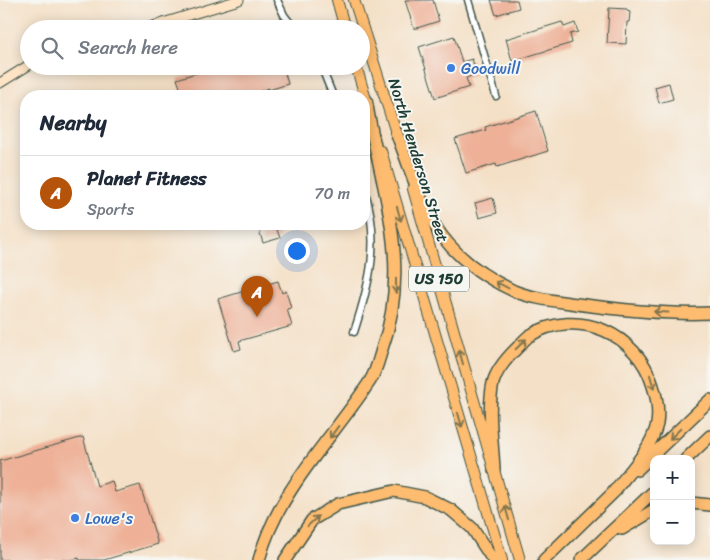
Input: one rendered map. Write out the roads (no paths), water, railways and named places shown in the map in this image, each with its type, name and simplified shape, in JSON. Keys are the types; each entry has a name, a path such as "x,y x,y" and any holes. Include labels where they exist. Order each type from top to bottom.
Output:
{"highway":[{"path":"259,560 265,535 282,503 372,379 388,331 396,296 396,250 370,120"},
{"path":"396,132 428,211 442,236 462,258 484,276 516,292 554,301 618,309 710,312"},
{"path":"494,470 490,408 494,382 507,358 529,336 561,324 594,327 615,334 636,352 649,372 657,400 657,423 646,450 612,494"},
{"path":"545,558 710,400"},
{"path":"690,455 710,436"},
{"path":"285,560 312,520 338,504 394,492 425,497 451,510 472,528 493,560"},
{"path":"581,560 650,495"},
{"path":"695,503 710,505"},
{"path":"600,543 650,512"}],"main road":[{"path":"337,0 343,20"},
{"name":"North Henderson Street","path":"354,0 360,20"},
{"name":"North Henderson Street","path":"370,50 396,132 520,560"},
{"name":"North Henderson Street","path":"359,75 363,90"},
{"name":"North Henderson Street","path":"370,114 502,560"}],"street":[{"path":"172,20 238,0"},
{"path":"277,0 289,20"},
{"path":"468,0 496,96"},
{"path":"0,82 20,70"},
{"path":"325,75 331,90"},
{"path":"354,332 367,293 374,242 370,216"}],"place":[{"name":"Goodwill","path":"451,68"},
{"name":"Planet Fitness","path":"257,317"},
{"name":"Lowe's","path":"75,518"}]}
